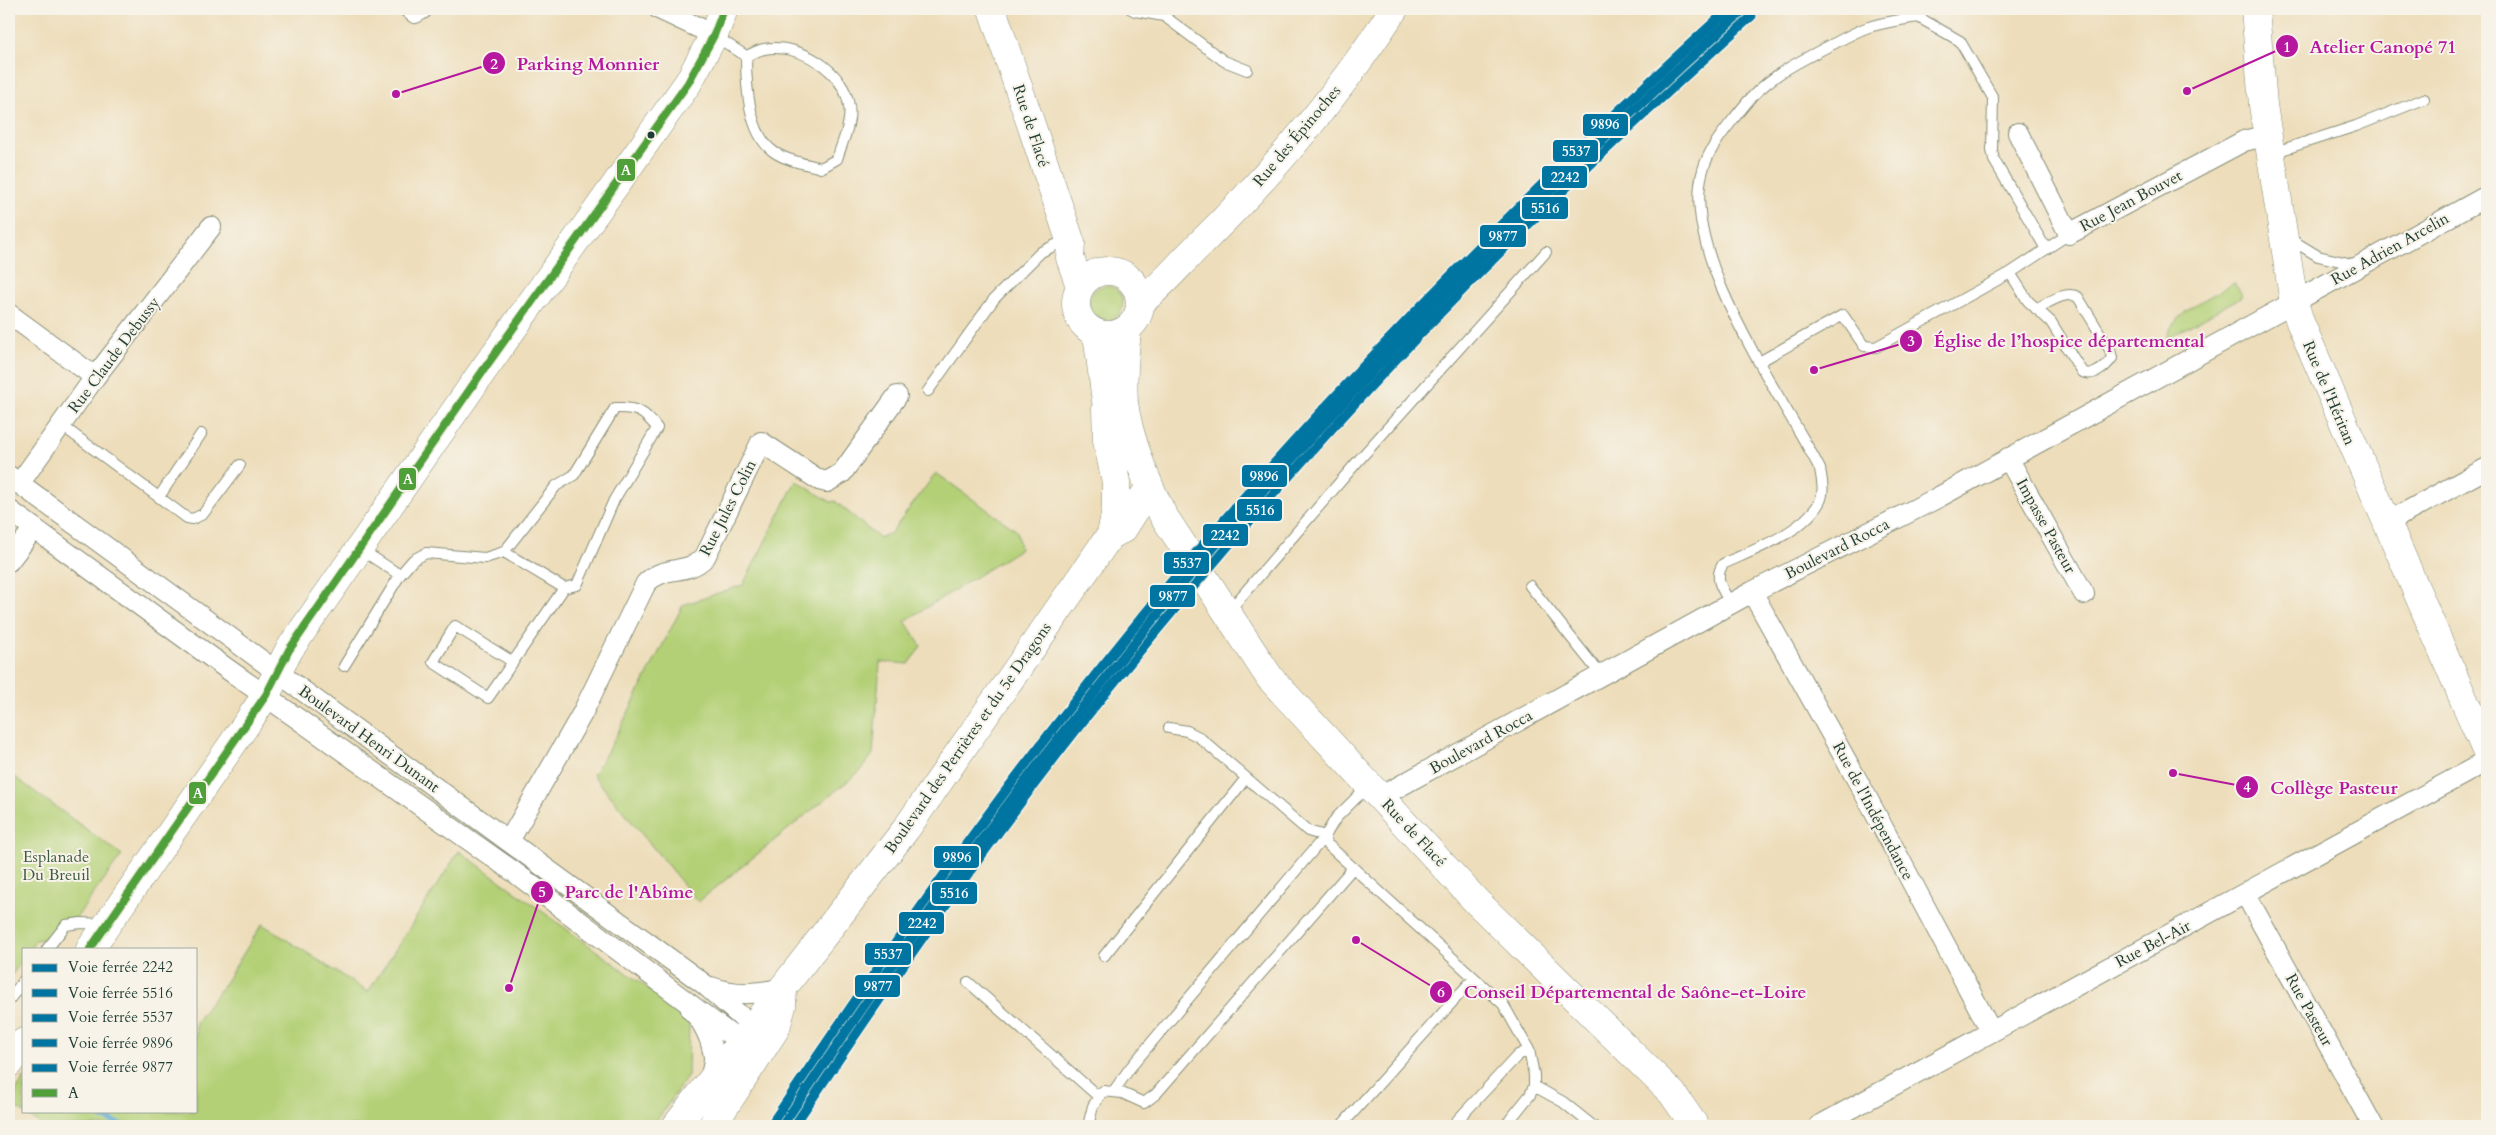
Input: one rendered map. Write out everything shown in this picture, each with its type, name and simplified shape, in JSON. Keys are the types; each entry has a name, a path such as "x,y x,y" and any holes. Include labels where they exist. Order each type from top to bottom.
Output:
{"main road":[{"path":"91,948 272,684 289,650 482,372 688,84 714,35 724,9"},
{"name":"Rue de Flacé","path":"992,9 1070,241 1070,258 1080,286 1076,295 1077,314 1082,323 1097,334 1106,401 1107,440 1116,482 1116,509 1111,535"},
{"name":"Rue des Épinoches","path":"1126,285 1162,285 1189,255 1226,219 1323,109 1394,9"},
{"name":"Rue de l'Héritan","path":"2255,9 2263,105 2294,303 2303,333 2487,753"},
{"path":"1070,241 1126,285"},
{"path":"1080,286 1092,275 1126,285"},
{"name":"Rue de Flacé","path":"1126,285 1137,318 1127,329 1124,361 1124,403 1146,492"},
{"path":"1097,334 1118,334 1127,329"},
{"name":"Rue de Flacé","path":"1106,401 1120,449 1146,492 1165,517 1270,678 1476,901 1672,1093 1695,1126"},
{"name":"Boulevard des Perrières et du 5e Dragons","path":"783,988 906,829 1111,535 1123,529 1146,492"},
{"path":"676,1126 710,1082 750,1041 776,1028 782,1006 783,988"},
{"path":"697,1126 750,1041"},
{"path":"712,1126 750,1041"},
{"path":"9,1063 22,1045"}],"street":[{"path":"410,9 415,14 422,9"},
{"path":"659,9 714,35"},
{"name":"Rue Jean Bouvet","path":"2018,134 2069,234 2244,141 2270,144"},
{"name":"Rue Adrien Arcelin","path":"2294,303 2487,196"},
{"name":"Rue Claude Debussy","path":"14,480 61,425 95,377 211,227"},
{"name":"Boulevard Rocca","path":"1375,791 1601,675 1752,592 1900,518 2294,303"},
{"path":"9,314 95,377"},
{"name":"Rue Jules Colin","path":"509,841 582,714 646,583 655,574 697,565 705,557 761,442 819,480 827,482 842,473 898,396"},
{"name":"Impasse Pasteur","path":"2008,458 2084,594"},
{"path":"2386,523 2487,468"},
{"name":"Boulevard Henri Dunant","path":"14,480 514,872 720,1025 750,1041"},
{"name":"Boulevard Henri Dunant","path":"9,510 509,841 704,984 750,1041"},
{"path":"9,561 34,528"},
{"name":"Rue de l'Indépendance","path":"1752,592 1866,796 1991,1031"},
{"name":"Rue Bel-Air","path":"1819,1126 2487,761"},
{"name":"Rue Pasteur","path":"2246,894 2373,1126"},
{"name":"Boulevard Henri Dunant","path":"704,984 736,993 758,993 783,988"},
{"name":"Boulevard Henri Dunant","path":"670,989 697,1014 709,1039 714,1058 710,1082"}],"lane":[{"path":"1131,9 1164,16 1224,61 1247,70"},
{"path":"1730,604 1719,584 1718,572 1722,564 1798,527 1820,502 1823,485 1820,469 1813,455 1759,362 1715,274 1702,237 1698,205 1703,170 1718,140 1750,98 1780,71 1867,27 1918,17 1960,41 1993,98 1992,150 1994,160 2046,249"},
{"path":"714,35 746,56"},
{"path":"765,48 792,50 824,66 836,77 845,91 850,107 837,159 821,168 775,153 762,142 748,101 746,56 765,48"},
{"path":"2270,144 2356,126 2424,99"},
{"path":"1759,362 1843,315 1864,346 1876,347 2010,273 2069,234"},
{"path":"2284,235 2318,256 2360,265"},
{"path":"928,391 994,299 1041,252 1070,241"},
{"path":"1223,606 1358,461 1546,252"},
{"path":"2010,273 2028,301 2051,322 2082,372 2088,374 2097,372 2107,365 2112,358 2110,350 2078,297 2073,294 2065,295 2036,308"},
{"path":"344,666 400,574 412,560 426,553 485,558 504,552 556,486 574,475 615,408 632,408 649,417 657,428 614,500 577,585 564,588 513,662 488,698 433,662 456,626 513,662"},
{"path":"61,425 187,518 198,518 240,465"},
{"path":"159,497 201,434"},
{"path":"360,549 400,574"},
{"path":"504,552 564,588"},
{"path":"1530,586 1601,675"},
{"path":"1169,728 1187,731 1199,737 1308,832 1325,836"},
{"path":"1104,956 1246,778"},
{"path":"1113,1092 1130,1068 1325,836 1336,818 1349,806 1375,791"},
{"path":"1325,836 1331,850 1503,1004 1528,1050 1534,1075 1534,1086 1525,1102 1505,1126"},
{"path":"1088,1126 1093,1106 1103,1091 1122,1093 1144,1103 1156,1094 1352,869"},
{"path":"48,948 66,925 81,923 106,924"},
{"path":"1341,1126 1474,978"},
{"path":"968,982 1099,1097"},
{"path":"9,1000 22,983"},
{"path":"1452,1126 1518,1055 1528,1050"},
{"path":"1534,1086 1563,1102 1593,1126"}],"green space":[{"path":"2234,283 2243,296 2166,339 2170,329 2185,312"},
{"path":"1106,286 1113,287 1118,291 1122,296 1122,310 1118,315 1113,319 1106,320 1099,319 1094,315 1090,310 1089,303 1090,296 1094,291 1099,287"},
{"path":"936,473 1017,531 1020,549 905,621 921,646 909,664 880,662 873,754 859,772 698,902 593,775 614,740 683,605 743,585 796,481 831,502 835,501 879,538 891,533"},
{"name":"Esplanade Du Breuil","path":"9,773 122,855 76,918 62,920 45,939 36,940 31,948 22,948 22,961 9,979"},
{"path":"459,851 689,1018 688,1075 653,1126 43,1126 22,1112 198,1112 198,1019 225,983 262,924 368,992"},
{"path":"22,1081 22,1112 9,1103"}],"waterway":[{"path":"89,1112 125,1126"}],"rail line":[{"name":"5537","path":"770,1126 866,985 965,846 1068,710 1175,577 1306,428 1442,284 1583,144 1728,9"},
{"name":"9896","path":"774,1120 969,840 1051,731 1168,587 1320,414 1399,330 1561,167 1644,87 1730,9"},
{"name":"2242","path":"782,1126 897,958 1016,793 1173,595 1328,419 1408,334 1573,168 1745,9"},
{"name":"9877","path":"782,1126 925,919 1024,784 1127,652 1245,511 1378,363 1447,292 1589,152 1735,16"},
{"name":"5516","path":"794,1126 908,959 1026,795 1109,689 1237,536 1370,387 1497,256 1605,151 1752,16"}],"transit line":[{"name":"A","path":"91,948 266,695 289,650 482,372 688,83 714,35 724,9"}],"place":[{"name":"Atelier Canopé 71","path":"2187,91"},
{"name":"Parking Monnier","path":"396,94"},
{"name":"Église de l’hospice départemental","path":"1814,370"},
{"name":"Collège Pasteur","path":"2173,773"},
{"name":"Conseil Départemental de Saône-et-Loire","path":"1356,940"},
{"name":"Parc de l'Abîme","path":"509,988"}]}
